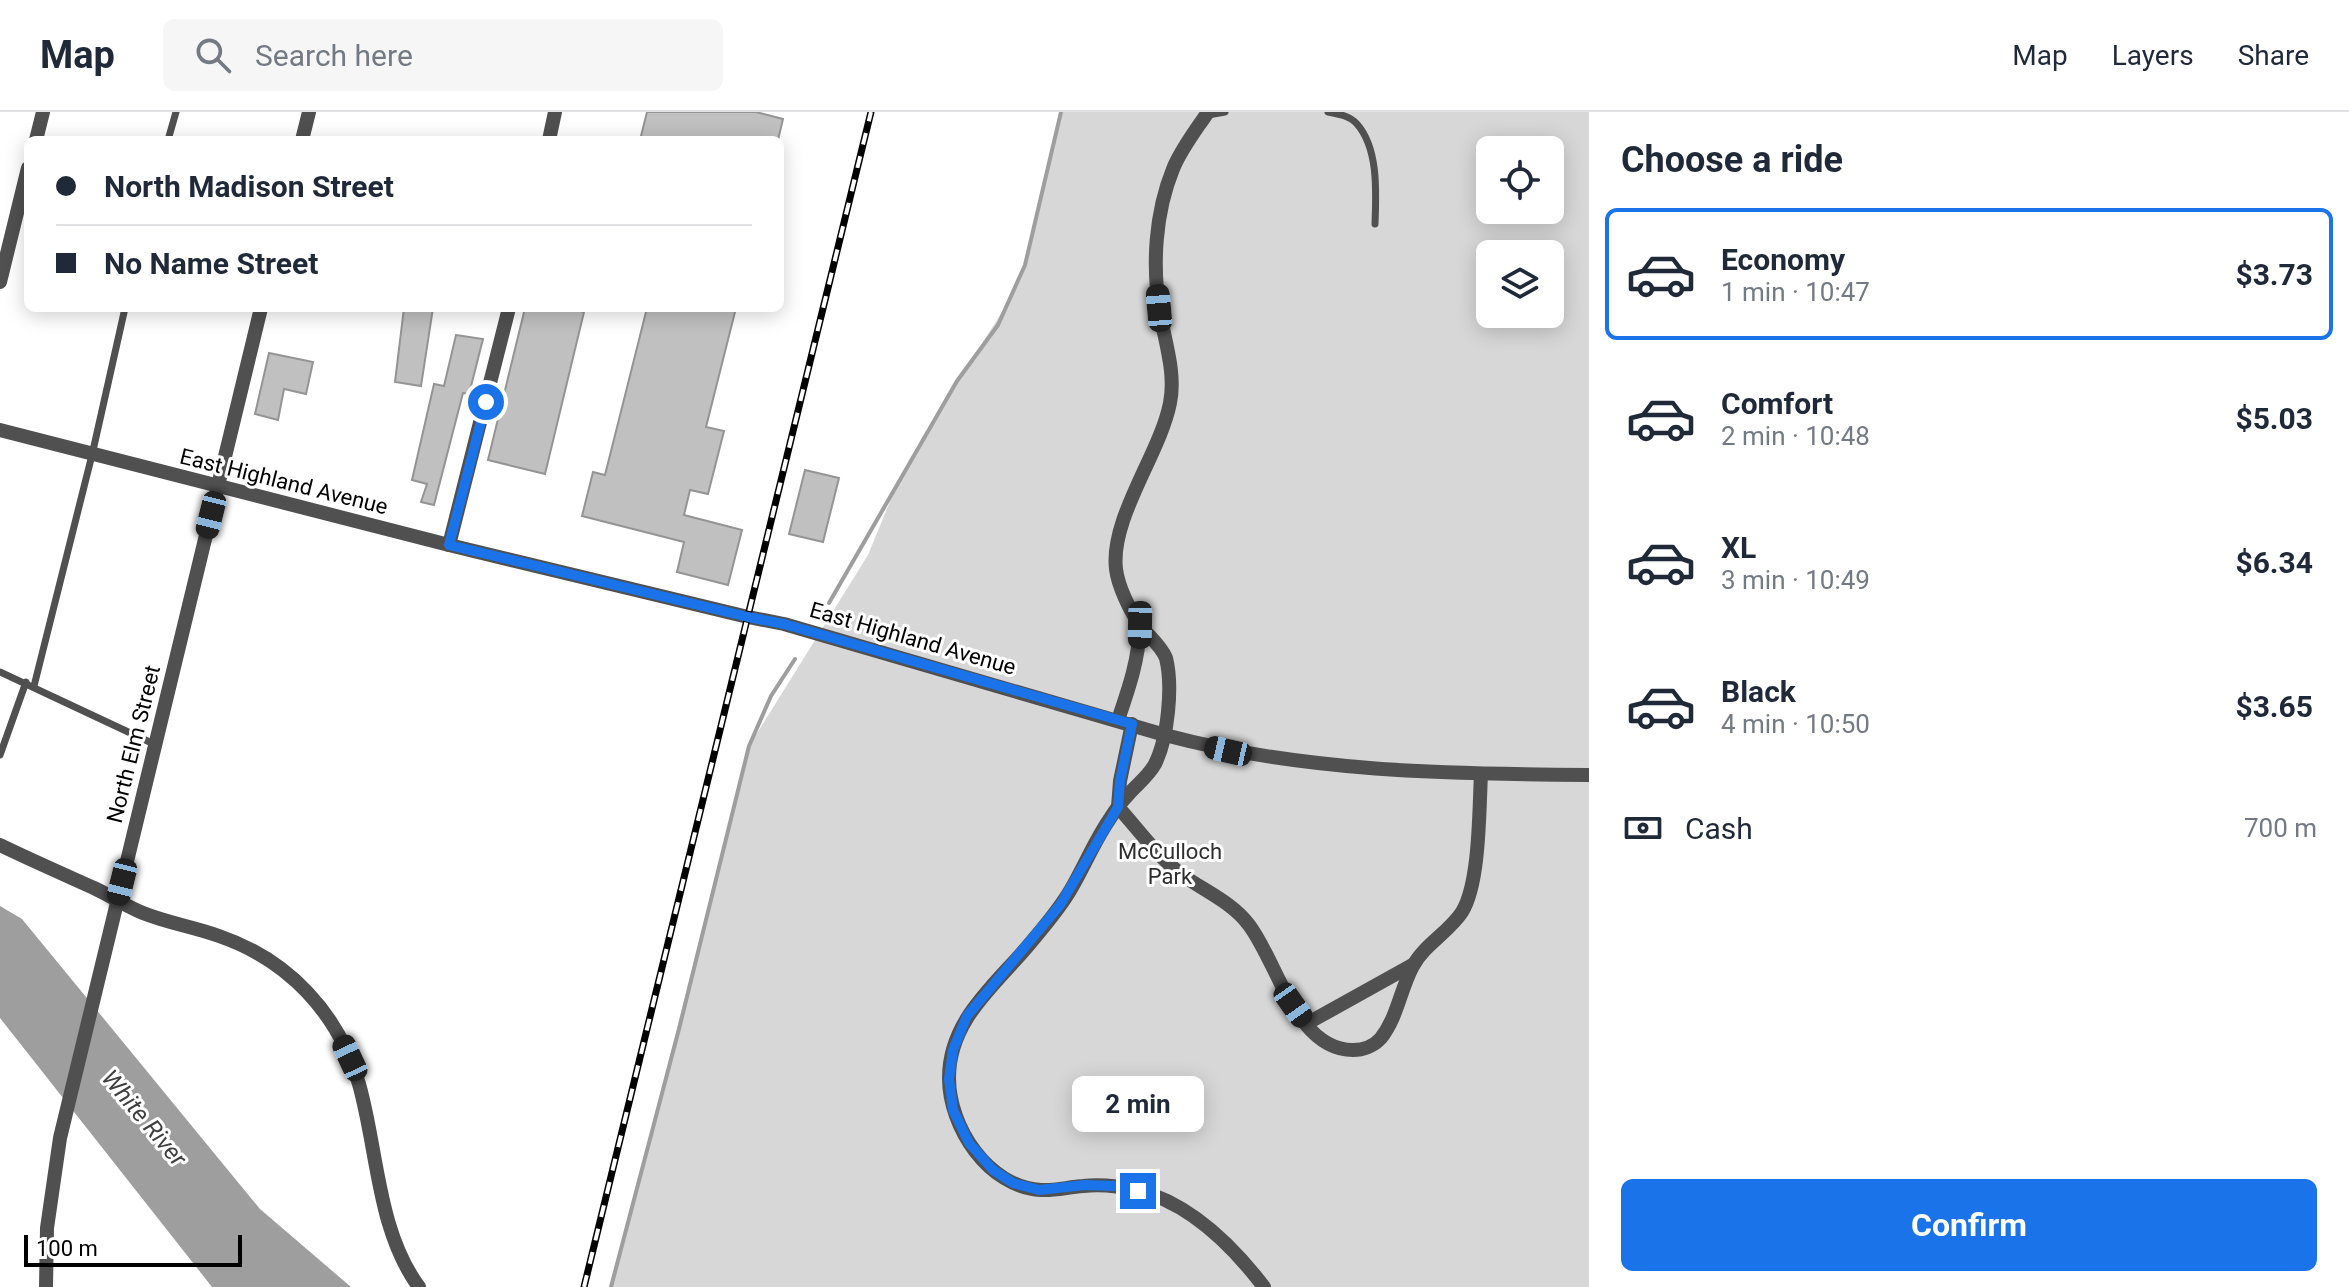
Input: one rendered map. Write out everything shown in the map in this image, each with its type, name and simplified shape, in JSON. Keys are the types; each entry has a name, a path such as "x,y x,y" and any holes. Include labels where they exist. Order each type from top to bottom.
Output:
{"street":[{"path":"37,136 43,112"},
{"path":"303,136 309,112"},
{"path":"550,136 555,112"},
{"path":"1206,114 1173,168 1157,236 1159,308 1171,375 1171,399 1166,422 1122,525 1116,557 1116,571 1140,625 1163,650 1166,658 1165,735 1154,766 1118,807 1063,901 967,1016 957,1036 949,1079 953,1110 969,1143 980,1157 1013,1183 1039,1190 1085,1185 1116,1186 1157,1197 1214,1232 1247,1264 1264,1287"},
{"path":"0,282 24,184"},
{"path":"1,208 17,211"},
{"name":"North Elm Street","path":"46,1287 47,1228 60,1138 260,312"},
{"path":"449,545 508,312"},
{"name":"East Highland Avenue","path":"0,430 449,545 784,624 1228,751 1320,765 1404,772 1589,775"},
{"path":"1140,625 1140,648 1125,722 1118,807 1181,873 1231,906 1249,924 1293,1005 1321,1040 1342,1049 1360,1049 1376,1043 1389,1026 1414,964"},
{"path":"1306,1024 1414,964 1457,918 1471,894 1481,774"},
{"path":"0,845 149,915 246,947 288,973 323,1010 350,1058 365,1110 389,1222 399,1253 419,1287"}],"lane":[{"path":"169,136 176,112"},
{"path":"1206,114 1225,112"},
{"path":"1328,112 1345,116 1357,124 1367,143 1374,170 1375,224"},
{"path":"0,755 30,684 92,455 124,312"},
{"path":"0,672 156,745"}],"green space":[{"name":"McCulloch Park","path":"1061,112 1589,112 1589,1287 611,1287 749,746 868,555 891,499 951,393 1007,304 1025,265"}],"water":[{"name":"White River","path":"0,906 22,919 260,1209 351,1287 212,1287 0,1018"}],"building":[{"path":"647,112 756,112 783,119 779,136 641,136"},
{"path":"404,312 432,312 421,386 395,382"},
{"path":"524,312 584,312 545,474 488,460"},
{"path":"646,312 735,312 706,427 724,431 708,494 690,490 684,515 742,530 728,585 677,572 684,542 582,516 593,472 605,475"},
{"path":"456,335 483,339 469,394 463,393 434,505 421,502 427,484 412,480 434,384 444,386"},
{"path":"269,353 313,362 306,394 284,389 278,420 255,414"},
{"path":"805,470 839,478 823,542 789,534"}],"waterway":[{"path":"829,603 957,381 998,325 1025,265 1061,112"},
{"path":"611,1287 749,746 771,696 795,659"}],"railway":[{"path":"584,1287 871,112"}],"route":[{"path":"486,402 449,545 784,624 1132,724 1118,807 1060,905 967,1016 957,1036 949,1079 953,1110 969,1143 993,1170 1013,1183 1039,1190 1085,1185 1116,1186 1138,1191"}]}
